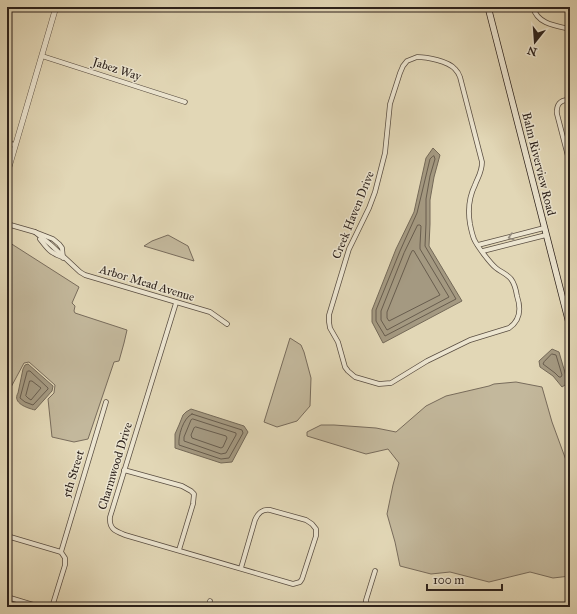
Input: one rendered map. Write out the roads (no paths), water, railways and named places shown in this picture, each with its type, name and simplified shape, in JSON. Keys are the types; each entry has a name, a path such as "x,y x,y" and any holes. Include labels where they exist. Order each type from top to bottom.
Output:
{"main road":[{"name":"Balm Riverview Road","path":"488,7 570,327"}],"street":[{"path":"7,174 56,7"},
{"path":"533,7 534,11 545,22 570,29"},
{"name":"Jabez Way","path":"42,56 185,102"},
{"name":"Creek Haven Drive","path":"417,57 426,57 448,64 454,67 460,77 482,162 481,172 471,194 469,215 474,240 483,251 494,266 509,276 515,285 520,309 517,320 513,326 470,340 438,355 391,383 379,384 355,377 348,371 345,367 338,342 330,328 329,315 349,249 375,192 385,153 390,104 400,73 407,61 417,57"},
{"path":"570,100 560,102 557,105 556,110 570,164"},
{"path":"7,143 15,145"},
{"name":"Arbor Mead Avenue","path":"7,224 53,239 62,248 63,258"},
{"path":"478,245 544,228"},
{"name":"Arbor Mead Avenue","path":"35,232 47,249 63,258 76,270 85,275 210,312 227,324"},
{"path":"483,251 546,235"},
{"name":"Charmwood Drive","path":"176,303 110,517 110,526 117,532 288,583 300,582 304,575 316,536 316,529 306,520 265,509 258,514 255,520 241,568"},
{"name":"5th Street","path":"61,552 106,402"},
{"path":"124,470 182,486 194,494 193,504 179,550"},
{"path":"7,536 61,552 65,558 65,565 52,607"},
{"path":"367,607 366,600 375,572"},
{"path":"7,597 40,607"},
{"path":"208,607 210,601"}],"water":[{"path":"433,148 440,155 430,200 429,246 462,301 383,343 372,322 372,310 396,249 414,212 426,158"},
{"path":"552,349 559,352 568,383 562,387 553,376 540,367 539,361"},
{"path":"28,364 53,386 52,391 35,410 28,408 17,400 23,369 25,365"},
{"path":"191,409 244,426 248,432 232,462 221,463 175,448 175,434 183,415"}]}
